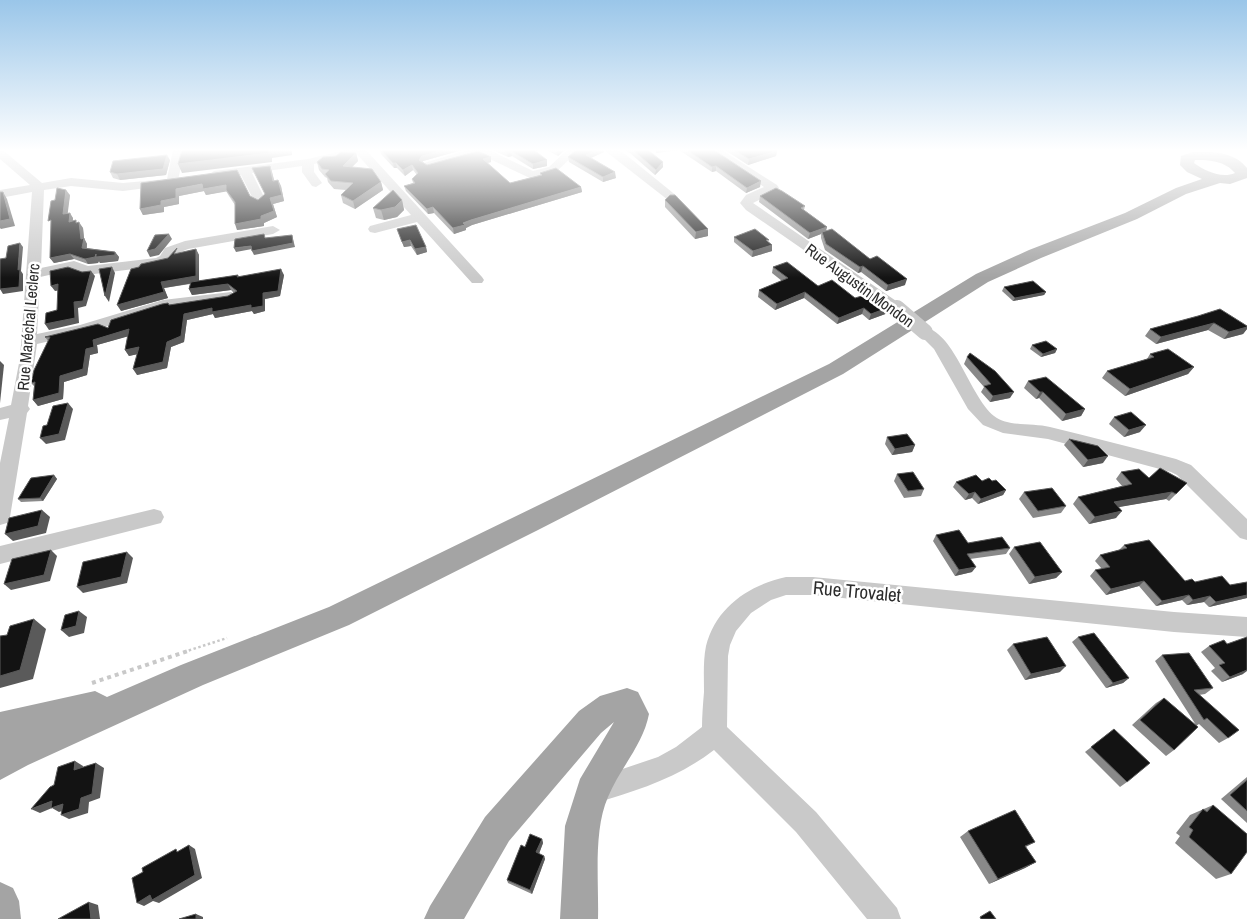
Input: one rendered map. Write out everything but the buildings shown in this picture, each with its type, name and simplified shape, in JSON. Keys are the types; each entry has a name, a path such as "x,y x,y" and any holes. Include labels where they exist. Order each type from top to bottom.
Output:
{"main road":[{"path":"0,762 16,753 192,675 339,616 530,523 836,369 982,278 1035,254 1131,216 1177,193"},
{"path":"0,728 85,709 192,675"},
{"path":"444,919 497,829 602,710 615,704 627,703 633,714 631,724 592,791 582,826 579,919"},
{"path":"0,901 2,919"}],"street":[{"name":"Rue Maréchal Leclerc","path":"0,517 20,409 29,341 38,193"},
{"path":"256,193 260,200"},
{"path":"399,193 477,280"},
{"path":"667,193 672,197"},
{"name":"Rue Augustin Mondon","path":"762,193 750,198 746,203 896,308 925,332 940,346 974,406 989,421 1003,427 1048,433 1176,466 1184,470 1247,532"},
{"path":"375,229 403,224 420,216"},
{"path":"33,274 74,265 86,271 158,262 166,258 170,251 186,245 273,230"},
{"path":"29,341 83,329 163,304 231,296"},
{"path":"0,414 20,409"},
{"path":"0,555 154,517"},
{"name":"Rue Trovalet","path":"715,733 716,660 718,646 726,623 743,606 765,592 786,586 813,586 1244,629"},
{"path":"592,791 663,768 685,756 715,733 806,822 886,919"}],"path":[{"path":"84,686 228,638"}]}
